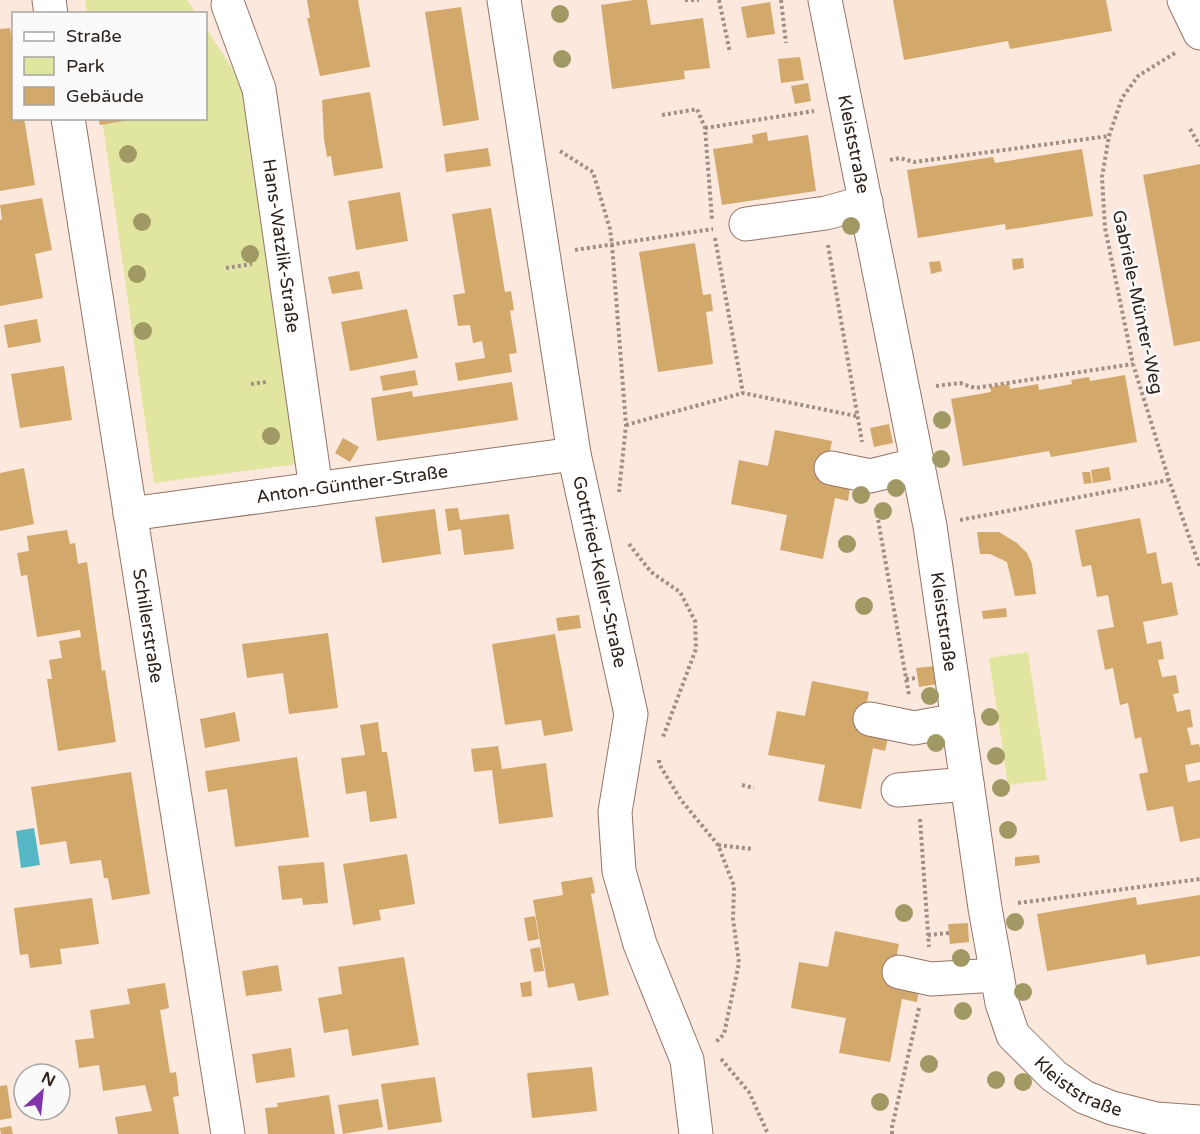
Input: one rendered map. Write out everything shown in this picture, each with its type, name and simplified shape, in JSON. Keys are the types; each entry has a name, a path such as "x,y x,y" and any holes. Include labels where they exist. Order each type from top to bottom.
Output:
{"street":[{"name":"Gottfried-Keller-Straße","path":"504,0 574,454 631,714 615,812 619,872 640,944 687,1060 696,1134"},
{"name":"Kleiststraße","path":"825,0 905,391 930,526 985,908 1002,1003 1013,1035 1054,1076 1084,1097 1112,1108 1156,1119 1200,1122"},
{"path":"1184,0 1191,41"},
{"name":"Hans-Watzlik-Straße","path":"228,5 259,89 316,489"},
{"name":"Schillerstraße","path":"68,120 228,1134"},
{"path":"747,224 826,213 866,202"},
{"name":"Anton-Günther-Straße","path":"130,514 574,454"},
{"path":"831,468 870,476 919,464"},
{"path":"870,719 914,728 958,720"},
{"path":"908,790 967,784"},
{"path":"899,972 931,979 997,975"}],"path":[{"path":"685,0 699,0"},
{"path":"719,0 730,53"},
{"path":"780,0 786,43"},
{"name":"Gabriele-Münter-Weg","path":"1191,41 1138,76 1122,98 1109,136 1102,177 1105,228 1133,364 1168,480 1200,567"},
{"path":"705,128 845,106"},
{"path":"662,115 697,109 705,128 713,229 743,393"},
{"path":"524,129 593,172 610,229 626,425 619,492"},
{"path":"1190,129 1200,146"},
{"path":"859,165 900,158 914,162 1109,136"},
{"path":"543,255 713,229"},
{"path":"827,239 863,447"},
{"path":"905,391 960,383 975,388 1133,364"},
{"path":"626,425 743,393 856,416"},
{"path":"930,526 1168,480"},
{"path":"875,501 909,699"},
{"path":"625,539 651,572 680,592 695,621 696,649 661,747"},
{"path":"906,679 918,678"},
{"path":"660,755 659,764 681,800 718,845 734,886 733,920 739,963 724,1034 713,1050 749,1092 768,1134"},
{"path":"742,785 754,788"},
{"path":"908,790 930,955"},
{"path":"718,845 752,849"},
{"path":"985,908 1200,879"},
{"path":"928,935 949,933"},
{"path":"892,1134 922,998"}],"green space":[{"path":"85,0 187,0 195,12 87,12"},
{"path":"207,30 248,93 298,464 154,483 102,120 207,120"},
{"path":"1028,652 1047,780 1008,785 989,658"}],"water":[{"path":"34,828 40,865 21,868 16,831"}],"building":[{"path":"307,0 358,0 370,67 320,76 307,18 310,18"},
{"path":"647,0 651,25 703,18 710,68 684,71 685,79 612,89 601,5"},
{"path":"893,0 1106,0 1112,31 1010,49 1008,41 904,60"},
{"path":"770,2 775,34 747,38 741,7"},
{"path":"461,7 479,120 443,126 425,12"},
{"path":"10,28 12,120 24,120 35,185 0,191 0,29"},
{"path":"800,57 804,80 781,83 778,59"},
{"path":"808,83 811,101 795,104 791,86"},
{"path":"370,92 383,168 334,176 331,156 327,157 324,139 322,100"},
{"path":"99,120 130,120 100,125"},
{"path":"767,132 768,141 808,135 816,191 722,205 713,149 753,143 752,135"},
{"path":"488,148 491,166 446,172 444,154"},
{"path":"1082,149 1093,216 1006,230 1005,224 918,238 907,170 993,157 995,163"},
{"path":"1200,164 1200,341 1174,346 1143,175"},
{"path":"400,192 408,241 356,250 348,201"},
{"path":"42,198 52,250 35,254 43,298 0,306 0,220 2,219 0,205"},
{"path":"491,208 505,292 511,291 514,310 510,311 517,353 509,354 512,372 458,381 455,363 485,358 482,341 473,343 470,325 458,326 453,295 465,293 452,214"},
{"path":"695,243 703,295 711,294 713,311 706,312 713,364 658,372 639,252"},
{"path":"1023,258 1024,268 1013,270 1012,259"},
{"path":"940,261 942,271 931,274 929,262"},
{"path":"359,271 363,289 332,294 328,277"},
{"path":"407,309 418,358 350,371 341,322"},
{"path":"37,319 41,342 8,348 4,325"},
{"path":"64,366 72,420 20,428 11,374"},
{"path":"415,370 418,385 383,391 380,376"},
{"path":"1125,375 1137,442 1051,457 1049,451 963,466 951,399 991,392 990,387 1009,384 1010,389 1038,384 1039,390 1072,384 1071,380 1089,377 1090,381"},
{"path":"512,382 518,420 377,441 371,398 412,391 413,397"},
{"path":"889,424 893,443 874,447 870,428"},
{"path":"775,430 832,441 824,482 850,487 848,501 835,498 823,559 780,550 787,515 731,504 739,460 768,466"},
{"path":"343,438 359,447 350,462 335,453"},
{"path":"1109,467 1111,480 1093,483 1091,470"},
{"path":"24,468 34,524 0,531 0,473"},
{"path":"1082,472 1090,472 1092,483 1084,484"},
{"path":"458,508 460,520 509,514 514,549 464,555 461,529 448,531 445,509"},
{"path":"435,509 441,554 382,563 375,517"},
{"path":"1140,518 1147,554 1156,552 1162,584 1172,582 1178,615 1143,622 1147,644 1161,641 1164,659 1158,660 1162,677 1176,675 1179,693 1173,694 1177,712 1190,709 1193,727 1187,728 1191,745 1199,744 1200,748 1200,762 1185,765 1188,782 1200,780 1200,838 1180,842 1173,806 1147,811 1139,774 1148,772 1141,737 1135,739 1128,703 1120,705 1113,668 1105,670 1097,630 1114,627 1108,595 1097,597 1091,565 1082,567 1075,530"},
{"path":"67,530 70,544 75,543 78,564 87,562 102,671 105,670 116,742 58,751 47,679 52,679 49,660 62,658 59,641 81,637 80,630 37,637 27,575 21,576 17,553 29,551 27,536"},
{"path":"977,532 999,532 1017,543 1027,553 1032,564 1036,594 1015,596 1007,562 990,554 980,554"},
{"path":"1006,608 1007,617 983,619 982,611"},
{"path":"579,615 581,628 558,631 556,618"},
{"path":"328,633 338,708 289,714 283,673 247,678 242,644"},
{"path":"555,634 573,731 544,736 541,720 505,725 492,644"},
{"path":"935,666 938,684 919,687 916,668"},
{"path":"812,681 869,692 861,732 888,738 885,751 873,748 861,809 818,801 825,765 768,755 777,711 805,716"},
{"path":"235,712 240,741 205,748 200,719"},
{"path":"378,722 382,752 387,752 397,818 370,822 366,791 346,794 341,758 365,755 360,725"},
{"path":"498,746 502,769 546,763 553,817 499,824 492,770 474,772 471,749"},
{"path":"297,757 309,837 235,847 227,789 208,792 205,771"},
{"path":"131,772 150,894 112,900 108,878 104,878 101,860 70,864 66,841 40,845 31,787"},
{"path":"407,854 415,904 379,910 381,920 353,925 343,864"},
{"path":"1039,855 1040,863 1015,866 1015,857"},
{"path":"324,862 328,903 303,905 302,898 282,900 278,866"},
{"path":"592,877 595,893 591,894 609,995 578,1001 574,983 548,988 533,900 563,895 561,882"},
{"path":"1200,895 1200,956 1147,965 1145,954 1047,971 1037,914 1136,897 1137,905"},
{"path":"92,898 99,944 60,949 62,964 30,968 28,954 20,955 14,908"},
{"path":"535,916 539,939 528,941 524,918"},
{"path":"968,923 969,942 950,944 948,924"},
{"path":"835,931 899,944 892,980 920,985 917,1002 902,999 890,1062 839,1053 846,1018 791,1008 799,962 828,967"},
{"path":"540,947 544,971 534,972 530,949"},
{"path":"404,957 419,1045 352,1056 348,1029 324,1033 318,998 342,994 338,967"},
{"path":"278,965 282,991 246,996 242,971"},
{"path":"531,981 532,996 522,997 520,983"},
{"path":"165,983 169,1008 160,1010 170,1073 176,1072 179,1096 173,1097 179,1134 118,1134 115,1117 152,1111 145,1085 103,1091 99,1065 79,1068 75,1040 94,1038 90,1010 130,1004 127,989"},
{"path":"291,1048 295,1077 256,1083 252,1054"},
{"path":"592,1067 597,1111 532,1118 527,1073"},
{"path":"435,1077 442,1122 388,1130 381,1084"},
{"path":"7,1085 12,1118 0,1120 0,1086"},
{"path":"329,1095 335,1134 268,1134 265,1108 278,1107 277,1103"},
{"path":"378,1099 383,1127 343,1134 338,1105"},
{"path":"11,1126 13,1134 1,1134 0,1128"}]}
